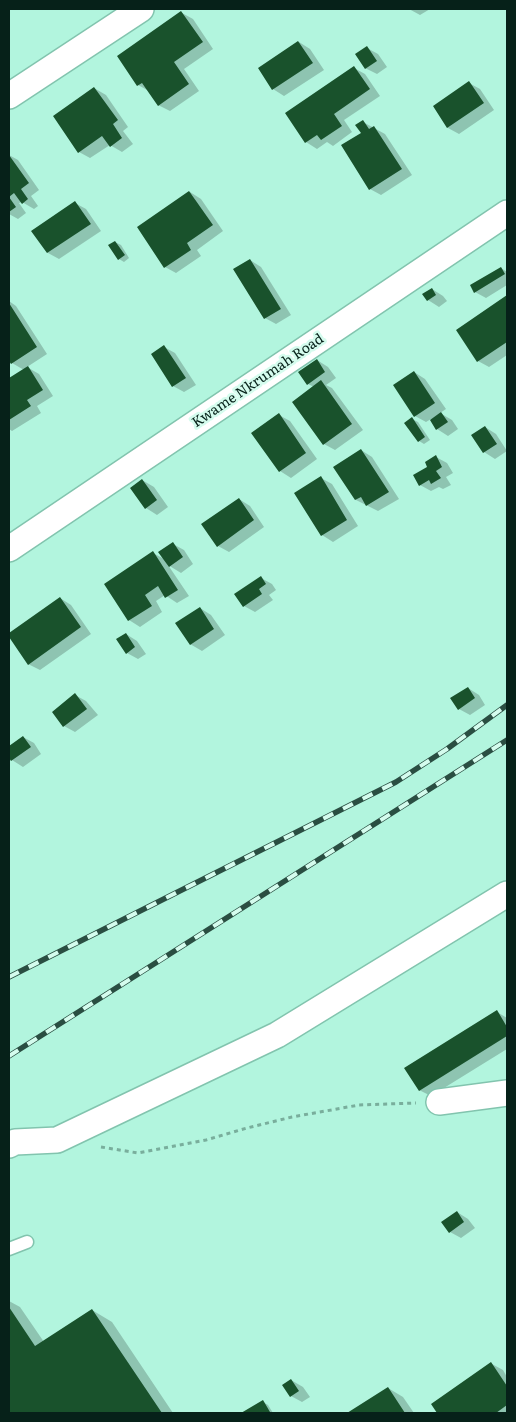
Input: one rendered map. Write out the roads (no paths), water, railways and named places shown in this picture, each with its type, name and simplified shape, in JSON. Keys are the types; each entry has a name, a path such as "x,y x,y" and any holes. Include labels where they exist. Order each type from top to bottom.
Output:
{"street":[{"path":"9,96 141,9"},
{"name":"Kwame Nkrumah Road","path":"9,549 507,213"},
{"path":"9,1146 15,1142 58,1140 277,1035 507,894"},
{"path":"439,1102 507,1093"}],"lane":[{"path":"9,1249 27,1242"}],"railway":[{"path":"9,977 396,782 447,749 507,705"},
{"path":"9,1056 507,740"}]}
